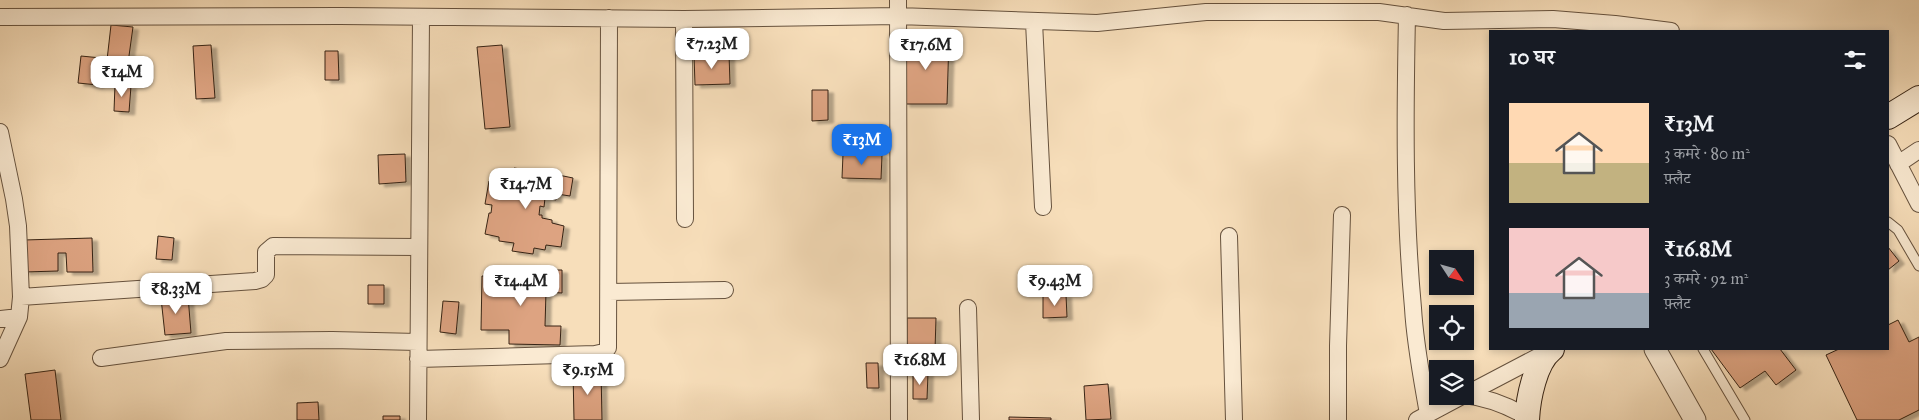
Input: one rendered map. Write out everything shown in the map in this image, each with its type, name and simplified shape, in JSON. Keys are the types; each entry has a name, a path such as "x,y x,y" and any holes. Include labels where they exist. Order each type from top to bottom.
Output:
{"main road":[{"path":"1889,115 1919,98"},
{"path":"1527,418 1529,397 1536,374 1550,350"}],"street":[{"path":"0,17 684,19 898,8 1034,22 1097,23 1206,6 1379,12 1444,21 1562,20 1663,30"},
{"path":"898,8 899,420"},
{"path":"1407,15 1406,104 1410,272 1423,417 1445,405"},
{"path":"418,420 420,17"},
{"path":"418,359 557,355 604,352 608,348 610,341 609,18"},
{"path":"684,19 685,219"},
{"path":"1034,22 1043,207"},
{"path":"0,132 18,226 21,297 19,318 0,359"},
{"path":"1889,146 1919,204"},
{"path":"1898,164 1919,150"},
{"path":"1338,420 1342,215"},
{"path":"1229,236 1234,420"},
{"path":"21,297 255,281 262,279 266,275 266,252 273,246 418,247"},
{"path":"609,292 725,290"},
{"path":"968,308 971,420"},
{"path":"0,319 19,318"},
{"path":"101,358 226,341 332,340 418,342"},
{"path":"1527,418 1502,403 1488,398 1465,395 1550,350"},
{"path":"1656,350 1695,420"}],"lane":[{"path":"1889,223 1898,230 1919,266"},
{"path":"1704,350 1745,420"}],"building":[{"path":"111,25 133,27 128,63 107,60"},
{"path":"905,37 949,38 947,104 904,104"},
{"path":"211,45 215,98 196,99 193,46"},
{"path":"502,45 510,127 485,129 477,47"},
{"path":"325,51 338,51 339,80 325,80"},
{"path":"729,54 730,84 695,85 694,55"},
{"path":"81,56 101,58 98,85 78,83"},
{"path":"115,85 131,86 129,112 114,111"},
{"path":"812,90 828,90 828,120 812,121"},
{"path":"405,154 406,182 379,184 378,155"},
{"path":"843,154 882,155 881,179 842,178"},
{"path":"514,168 540,172 539,176 543,177 544,172 573,178 570,196 557,194 556,200 545,198 544,207 540,206 539,215 542,215 542,218 552,220 552,223 564,226 561,247 546,245 545,250 534,248 533,254 512,251 514,243 499,241 499,237 485,234 492,205 485,204 489,181 511,185"},
{"path":"158,236 174,238 172,260 156,259"},
{"path":"92,238 93,272 67,272 66,253 58,253 58,271 24,272 24,240"},
{"path":"1889,248 1899,261 1889,269"},
{"path":"517,270 562,270 562,293 546,292 545,326 561,326 560,345 509,344 509,330 481,330 482,276 492,276 492,279 510,279 510,290 517,290"},
{"path":"368,285 384,285 384,304 368,304"},
{"path":"1066,295 1067,317 1043,318 1043,296"},
{"path":"188,296 191,333 165,335 161,298"},
{"path":"443,301 459,302 456,334 440,332"},
{"path":"907,318 936,318 935,350 907,350"},
{"path":"1898,320 1909,342 1919,337 1919,410 1899,420 1857,420 1826,355 1837,350 1889,350 1889,324"},
{"path":"1712,350 1781,350 1796,370 1776,385 1765,371 1740,388"},
{"path":"866,363 878,363 879,388 867,388"},
{"path":"55,370 61,420 31,420 25,374"},
{"path":"601,371 602,420 574,420 573,372"},
{"path":"913,373 928,373 927,399 913,399"},
{"path":"1108,384 1111,419 1086,420 1084,386"},
{"path":"318,402 319,420 297,420 297,403"},
{"path":"383,416 400,416 400,420 383,420"},
{"path":"1009,417 1051,418 1051,420 1009,420"}]}
